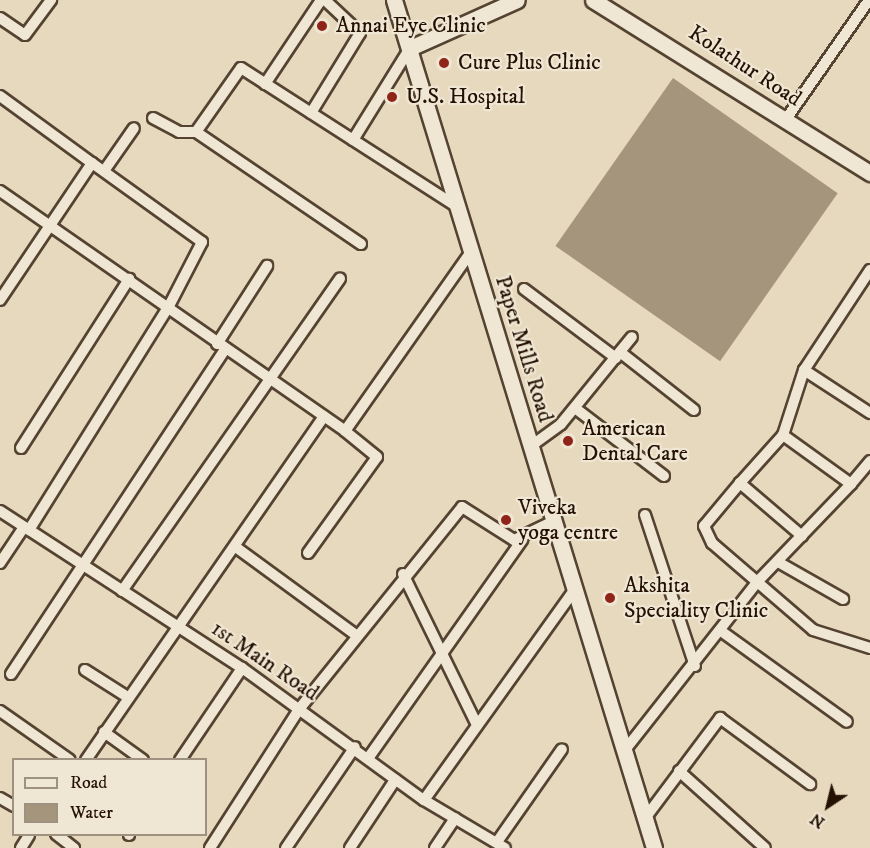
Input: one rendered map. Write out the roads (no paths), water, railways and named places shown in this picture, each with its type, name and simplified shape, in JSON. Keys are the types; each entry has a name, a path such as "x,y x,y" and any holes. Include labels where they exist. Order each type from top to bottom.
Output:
{"main road":[{"name":"Paper Mills Road","path":"394,0 626,750 654,848"},
{"path":"410,48 516,0"},
{"name":"Kolathur Road","path":"593,0 614,3 870,173"}],"street":[{"path":"0,18 25,35 51,0"},
{"path":"265,84 323,0 360,33 311,113"},
{"path":"786,119 869,0"},
{"path":"353,140 410,48"},
{"path":"196,132 241,68 456,206"},
{"path":"0,96 202,242 169,306 26,528 0,563"},
{"path":"153,118 179,132 196,132 360,244"},
{"path":"104,171 134,128"},
{"path":"0,300 92,163"},
{"path":"0,191 169,306 221,347 324,416 377,457 308,553"},
{"path":"345,431 471,252"},
{"path":"11,674 85,567 221,347 267,266"},
{"path":"870,270 804,370 783,435 705,526 712,543 759,580 813,630 870,648"},
{"path":"122,591 267,378 340,278"},
{"path":"21,448 129,279"},
{"path":"524,289 694,410"},
{"path":"531,446 575,408 632,338"},
{"path":"804,370 870,412"},
{"path":"575,408 664,476"},
{"path":"87,758 126,696 237,548 324,416"},
{"path":"783,435 851,484"},
{"path":"626,750 695,666 759,580 870,461"},
{"path":"740,483 802,536"},
{"path":"210,848 300,708 404,574 462,507 522,540"},
{"name":"1st Main Road","path":"0,511 242,668 356,747 395,780 424,800 501,845"},
{"path":"645,515 695,666"},
{"path":"369,757 439,653 522,540 554,521"},
{"path":"237,548 356,635"},
{"path":"778,562 843,599"},
{"path":"404,574 439,653 476,723"},
{"path":"424,800 476,723 576,588"},
{"path":"721,631 847,722"},
{"path":"181,758 242,668"},
{"path":"85,670 126,696"},
{"path":"0,711 69,758"},
{"path":"646,817 678,771 720,718 810,784"},
{"path":"104,732 142,758"},
{"path":"286,848 356,747"},
{"path":"501,845 562,749"},
{"path":"678,771 765,848"},
{"path":"350,848 395,780"},
{"path":"435,848 455,818"},
{"path":"59,836 74,848"}],"water":[{"path":"673,78 838,193 720,361 555,246"}],"place":[{"name":"Annai Eye Clinic","path":"322,26"},
{"name":"Cure Plus Clinic","path":"444,63"},
{"name":"U.S. Hospital","path":"392,97"},
{"name":"American Dental Care","path":"568,441"},
{"name":"Viveka yoga centre","path":"506,520"},
{"name":"Akshita Speciality Clinic","path":"610,598"}]}
